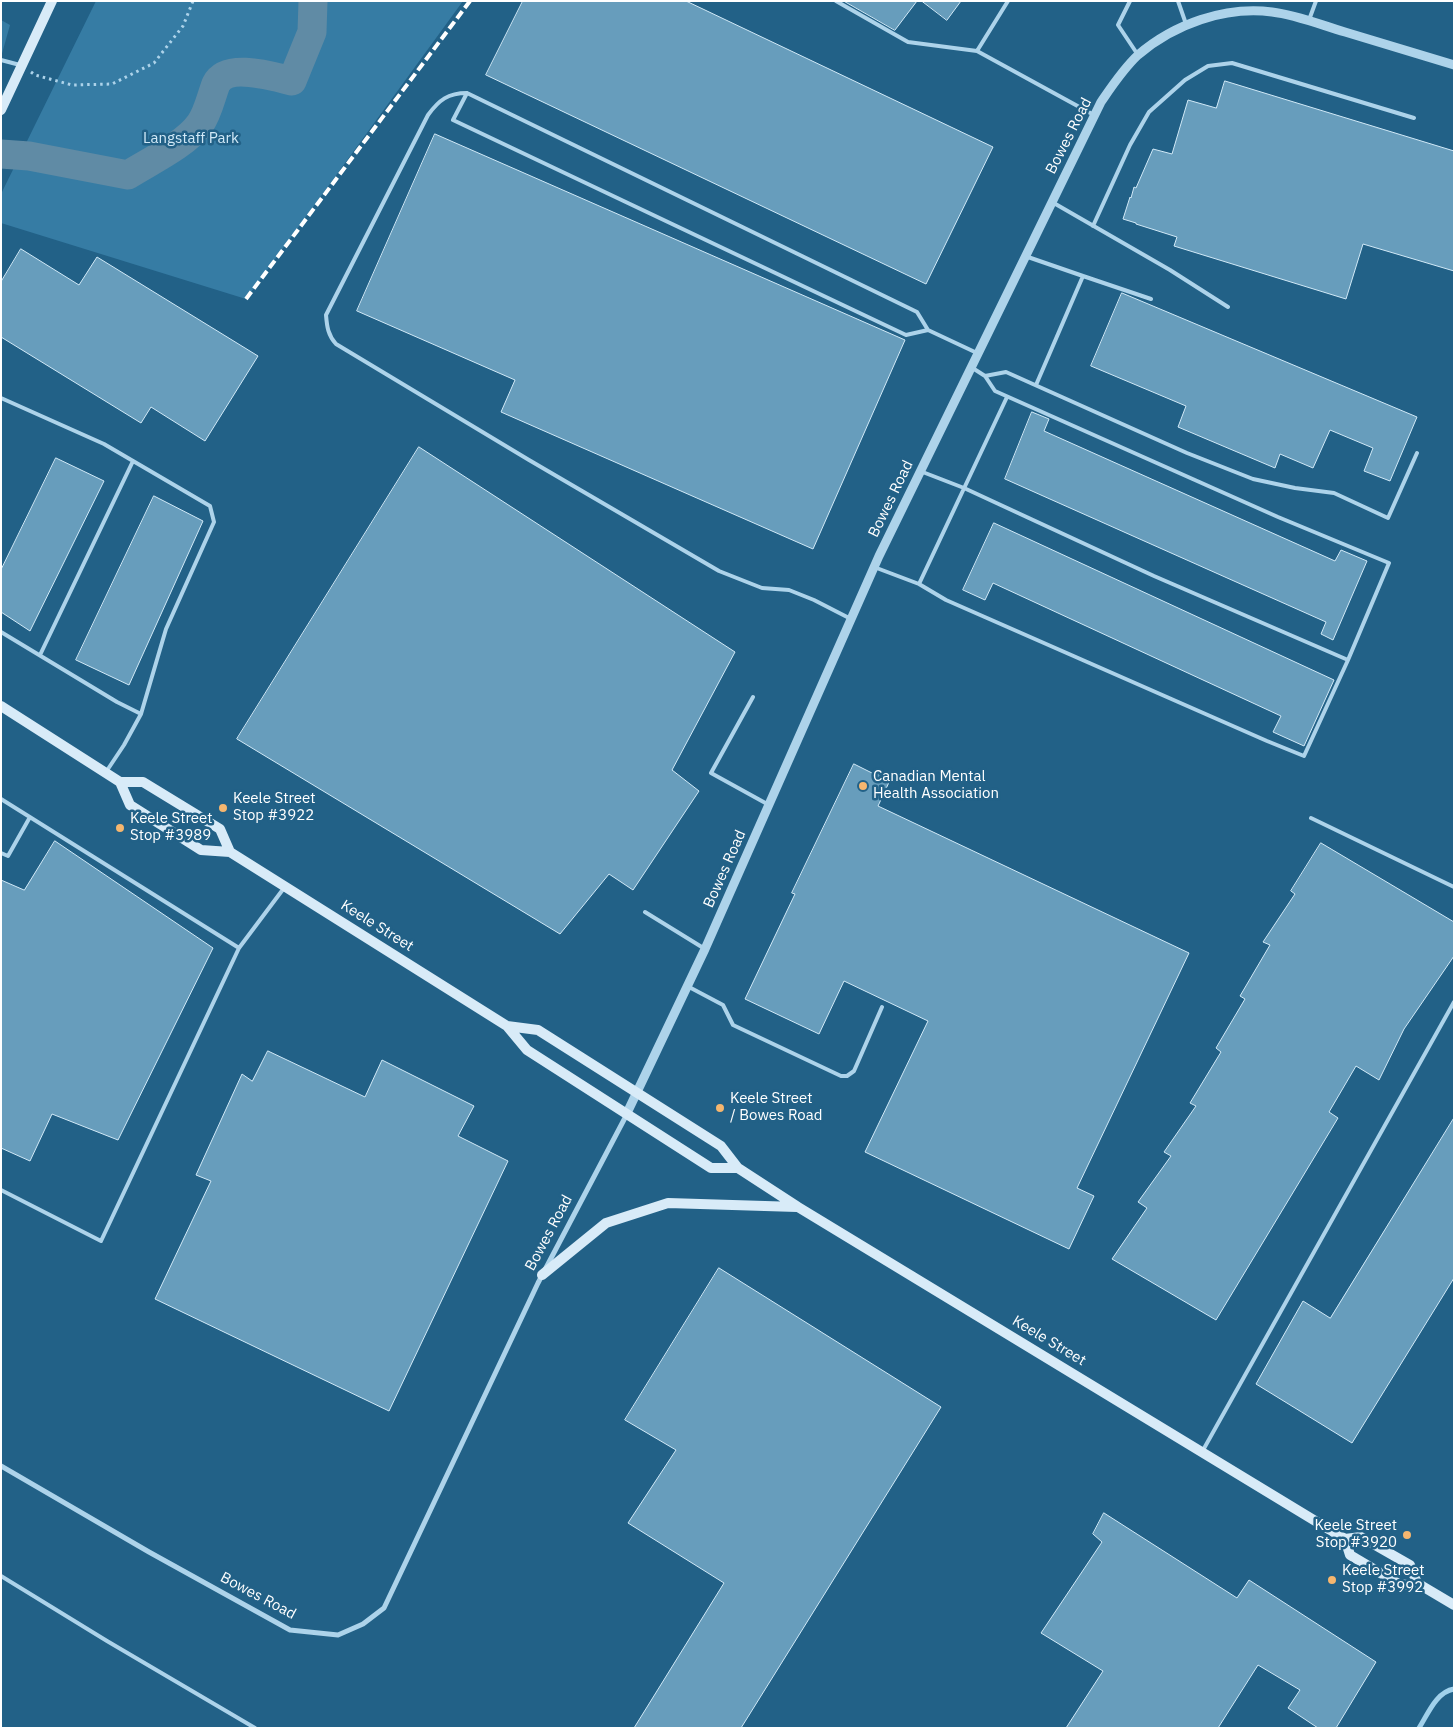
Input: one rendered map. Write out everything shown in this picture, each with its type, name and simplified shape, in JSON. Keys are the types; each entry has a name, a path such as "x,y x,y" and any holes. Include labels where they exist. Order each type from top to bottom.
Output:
{"main road":[{"path":"1,110 52,1"},
{"path":"1,706 120,782 142,782 220,828 230,852"},
{"name":"Keele Street","path":"120,782 130,805 201,850 230,852 285,886 507,1026 527,1050 711,1168 738,1168"},
{"name":"Keele Street","path":"507,1026 538,1030 721,1146 738,1168 798,1207 1345,1539 1361,1537 1410,1565 1418,1583 1454,1605"},
{"path":"542,1275 606,1223 668,1203 798,1207"},
{"name":"Keele Street","path":"1345,1539 1350,1555 1399,1584 1418,1583"}],"street":[{"name":"Bowes Road","path":"1,1466 149,1552 290,1630 338,1635 363,1624 384,1608 542,1275 638,1093 705,949 874,567 920,471 1094,115 1118,77 1138,55 1186,24 1214,16 1242,12 1271,12 1308,21 1454,65"}],"lane":[{"path":"836,1 908,42 977,51 1094,115"},
{"path":"977,51 1008,1"},
{"path":"1130,1 1118,25 1138,55"},
{"path":"1178,1 1186,24"},
{"path":"1308,21 1316,1"},
{"path":"1,60 22,65"},
{"path":"1094,226 1130,145 1149,112 1185,80 1208,66 1232,63 1414,118"},
{"path":"851,619 814,600 789,590 762,588 719,571 520,455 336,344 330,338 326,316 428,115 436,103 446,96 457,93 467,94 917,312 928,330 978,353"},
{"path":"467,94 454,120 906,335 928,330"},
{"path":"1052,202 1170,270 1228,308"},
{"path":"1025,256 1151,299"},
{"path":"1036,385 1083,276"},
{"path":"874,567 919,584 946,600 1304,756 1348,660 1389,563 1278,517 1007,397 995,391 985,376 971,367"},
{"path":"985,376 1006,372 1187,453 1253,479 1295,488 1334,493 1388,518 1417,453"},
{"path":"919,584 1007,397"},
{"path":"1,398 104,444 210,506 214,522 166,629 141,714 106,773"},
{"path":"40,655 133,461"},
{"path":"920,471 964,488 1154,576 1348,660"},
{"path":"1,632 141,714"},
{"path":"753,697 711,773 769,805"},
{"path":"1,799 239,948"},
{"path":"1,853 8,856 30,817"},
{"path":"1311,818 1454,887"},
{"path":"1,1190 101,1241 239,948 285,886"},
{"path":"645,912 705,949"},
{"path":"687,986 723,1006 733,1025 841,1076 847,1076 854,1071 882,1007"},
{"path":"1202,1452 1454,1002"},
{"path":"1,1576 107,1642 255,1728"}],"path":[{"path":"22,65 35,75 72,85 112,84 154,63 182,26 193,1"}],"green space":[{"name":"Langstaff Park","path":"96,1 463,1 246,299 1,223 1,194"},
{"path":"1,20 10,25 1,57"}],"shaded area":[{"path":"303,1 318,1 322,34 318,51 299,63 303,28"}],"building":[{"path":"523,1 686,1 993,147 926,284 486,75"},
{"path":"844,1 917,1 895,30"},
{"path":"922,1 961,1 947,20"},
{"path":"1225,81 1454,151 1454,271 1363,244 1346,299 1174,246 1177,237 1123,219 1134,187 1136,188 1153,149 1172,154 1188,100 1216,108"},
{"path":"435,134 905,340 813,549 501,412 515,380 357,311"},
{"path":"21,249 79,285 97,257 258,356 205,441 151,407 141,423 1,337 1,282"},
{"path":"1122,293 1417,417 1390,481 1364,471 1373,448 1330,430 1313,468 1280,454 1275,468 1178,427 1186,406 1091,366"},
{"path":"1032,412 1049,419 1044,431 1335,561 1341,550 1367,561 1333,640 1321,634 1326,622 1005,479"},
{"path":"419,447 735,652 672,770 699,791 633,890 609,874 560,934 237,739"},
{"path":"56,458 104,481 30,631 1,612 1,570"},
{"path":"154,496 203,521 129,685 76,660"},
{"path":"994,523 1334,680 1304,746 1273,732 1281,716 993,583 985,600 963,590"},
{"path":"854,764 876,775 878,772 891,778 878,806 1189,953 1077,1188 1094,1196 1069,1249 865,1152 928,1021 844,981 819,1034 745,999 795,894 792,893"},
{"path":"55,841 213,948 118,1140 52,1114 30,1161 1,1148 1,880 24,890"},
{"path":"1321,843 1454,922 1454,956 1404,1029 1379,1080 1356,1066 1329,1112 1338,1118 1216,1320 1112,1259 1147,1208 1138,1202 1171,1156 1164,1152 1196,1106 1190,1103 1221,1052 1216,1048 1245,999 1240,996 1270,945 1263,942 1295,894 1291,891"},
{"path":"268,1051 365,1097 382,1060 474,1106 458,1136 508,1161 389,1411 155,1299 211,1181 196,1175 242,1074 252,1081"},
{"path":"1454,1118 1454,1278 1352,1443 1256,1384 1303,1301 1330,1318"},
{"path":"719,1268 941,1407 741,1728 634,1728 724,1583 628,1523 676,1450 625,1420"},
{"path":"1104,1513 1237,1598 1249,1580 1376,1662 1336,1728 1318,1728 1288,1708 1300,1690 1258,1665 1218,1728 1066,1728 1103,1671 1041,1633 1102,1542 1093,1534"}],"waterway":[{"path":"1,154 29,156 128,175 167,152 194,132 203,120 216,84 222,77 240,72 263,74 292,81 312,32 313,1"},
{"path":"1419,1728 1437,1699 1442,1694 1454,1689"}],"railway":[{"path":"246,299 470,1"}],"place":[{"name":"Canadian Mental Health Association","path":"863,786"},
{"name":"Keele Street Stop #3922","path":"223,808"},
{"name":"Keele Street Stop #3989","path":"120,828"},
{"name":"Keele Street / Bowes Road","path":"720,1108"},
{"name":"Keele Street Stop #3920","path":"1407,1535"},
{"name":"Keele Street Stop #3992","path":"1332,1580"}]}
